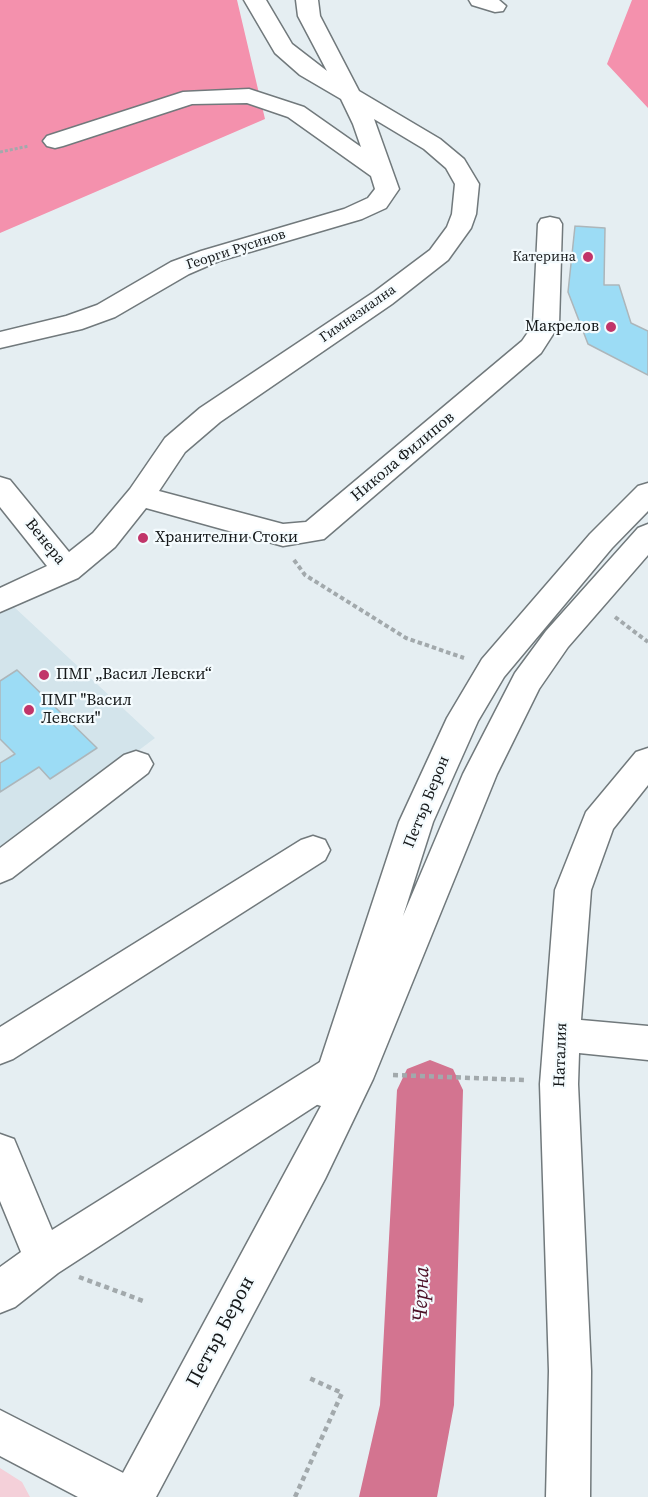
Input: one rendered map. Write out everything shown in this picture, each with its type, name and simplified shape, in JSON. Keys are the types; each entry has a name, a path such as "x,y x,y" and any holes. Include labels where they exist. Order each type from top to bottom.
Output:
{"street":[{"name":"Гимназиална","path":"0,600 67,570 104,540 140,496 175,446 210,415 383,298 439,255 459,228 464,214 467,184 456,164 432,144 308,70 283,48 255,0"},
{"name":"Георги Русинов","path":"0,340 73,323 106,311 180,268 210,256 353,214 377,203 387,189 382,173 365,124 309,16 307,0"},
{"path":"55,141 133,114 191,98 249,96 296,112 382,173"},
{"name":"Никола Филипов","path":"140,496 283,535 314,532 532,347 546,325 550,224"},
{"name":"Венера","path":"0,487 67,570"},
{"name":"Петър Берон","path":"132,1497 310,1166 343,1076 416,822 463,718 494,668 601,542 648,493"},
{"name":"Петър Берон","path":"343,1076 480,774 526,682 557,639 646,539"},
{"name":"Наталия","path":"568,1497 570,1371 559,1084 573,890 598,822 648,761"},
{"path":"0,868 136,764"},
{"path":"0,1047 313,850"},
{"path":"561,1035 648,1043"},
{"path":"0,1293 44,1259 343,1076"},
{"path":"0,1152 44,1259"},
{"name":"Наталия","path":"570,1371 590,1497"},
{"path":"0,1432 123,1497"}],"path":[{"path":"283,535 291,556 305,575 346,602 406,638 494,668"},
{"path":"592,598 648,642"},
{"path":"343,1076 403,1074 512,1077 559,1084"},
{"path":"81,1279 146,1302"},
{"path":"295,1497 342,1393 309,1378"}],"shaded area":[{"path":"0,0 237,0 265,119 0,233"},
{"path":"632,0 648,0 648,108 607,64"},
{"name":"ПМГ „Васил Левски“","path":"13,606 155,738 0,855 0,612"},
{"path":"0,1468 22,1482 30,1497 0,1497"}],"building":[{"name":"Макрелов","path":"575,226 605,228 604,285 619,285 631,323 648,331 648,375 588,344 568,292"},
{"name":"ПМГ \"Васил Левски\"","path":"17,670 97,748 50,779 39,767 0,792 0,763 15,754 0,739 0,681"}],"waterway":[{"name":"Черна","path":"398,1497 417,1405 430,1090"}],"place":[{"name":"Катерина","path":"588,257"},
{"name":"Макрелов","path":"611,327"},
{"name":"Хранителни Стоки","path":"143,538"},
{"name":"ПМГ „Васил Левски“","path":"44,675"},
{"name":"ПМГ \"Васил Левски\"","path":"29,710"}]}
